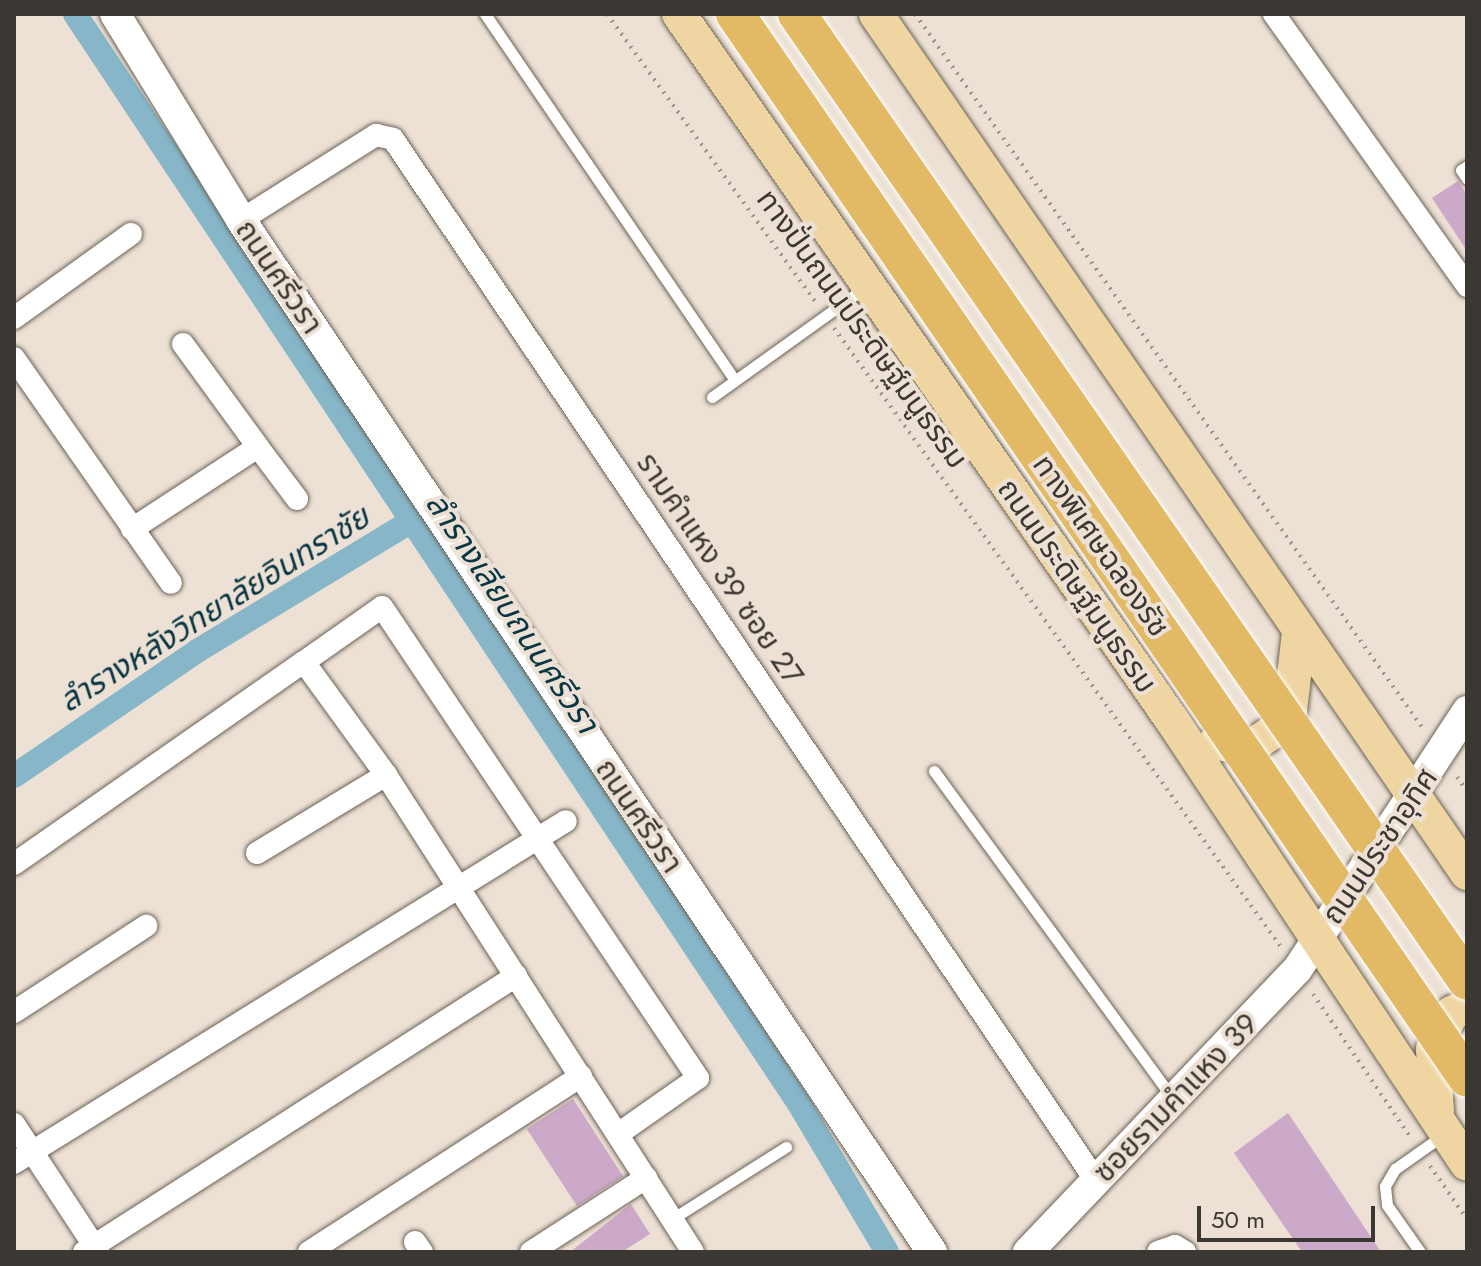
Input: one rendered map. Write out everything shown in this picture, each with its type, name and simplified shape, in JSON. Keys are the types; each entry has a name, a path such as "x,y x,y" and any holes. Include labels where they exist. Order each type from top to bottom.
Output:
{"highway":[{"name":"ทางพิเศษฉลองรัช","path":"735,14 1467,1078"},
{"name":"ทางพิเศษฉลองรัช","path":"797,14 1467,981"}],"main road":[{"name":"ถนนประดิษฐ์มนูธรรม","path":"679,14 1174,723 1318,939 1435,1137 1467,1164"},
{"path":"876,14 1467,873"},
{"path":"1174,723 1204,741 1251,747 1289,720 1299,632"},
{"path":"1435,1137 1433,1049 1452,1013 1467,1006"}],"street":[{"name":"ถนนศรีวรา","path":"115,14 241,220 932,1252"},
{"path":"1274,14 1467,286"},
{"name":"รามคำแหง 39 ซอย 27","path":"241,220 376,135 393,139 1096,1181"},
{"path":"14,318 131,234"},
{"path":"183,344 297,499"},
{"path":"14,358 171,583"},
{"path":"132,529 258,447"},
{"path":"14,864 382,607 698,1078 618,1134"},
{"path":"304,662 386,775 693,1252"},
{"name":"ถนนประชาอุทิศ","path":"1318,939 1416,797 1467,711"},
{"path":"257,853 386,775"},
{"path":"23,1157 566,821"},
{"path":"14,1012 146,926"},
{"name":"ซอยรามคำแหง 39","path":"1028,1252 1297,970 1318,939"},
{"path":"14,1124 23,1157 92,1250 516,976"},
{"path":"309,1252 581,1076"},
{"path":"531,1252 646,1178"},
{"path":"1158,1252 1175,1246 1185,1252"}],"lane":[{"path":"485,14 735,380"},
{"path":"1467,166 1467,179"},
{"path":"712,397 867,286"},
{"path":"934,771 1175,1101"},
{"path":"1420,1252 1387,1205 1385,1186 1435,1137"},
{"path":"672,1219 786,1147"}],"path":[{"name":"ทางปั่นถนนประดิษฐ์มนูธรรม","path":"607,14 1297,970 1435,1137 1467,1219"},
{"path":"915,14 1467,791"}],"building":[{"path":"1458,181 1467,195 1467,251 1432,198"},
{"path":"573,1099 623,1176 577,1206 527,1129"},
{"path":"1288,1113 1381,1252 1302,1252 1234,1153"},
{"path":"631,1204 650,1234 622,1252 570,1252"}],"waterway":[{"name":"ลำรางเลียบถนนศรีวรา","path":"75,14 798,1102 887,1252"},
{"name":"ลำรางหลังวิทยาลัยอินทราชัย","path":"14,776 197,651 410,522"}]}
